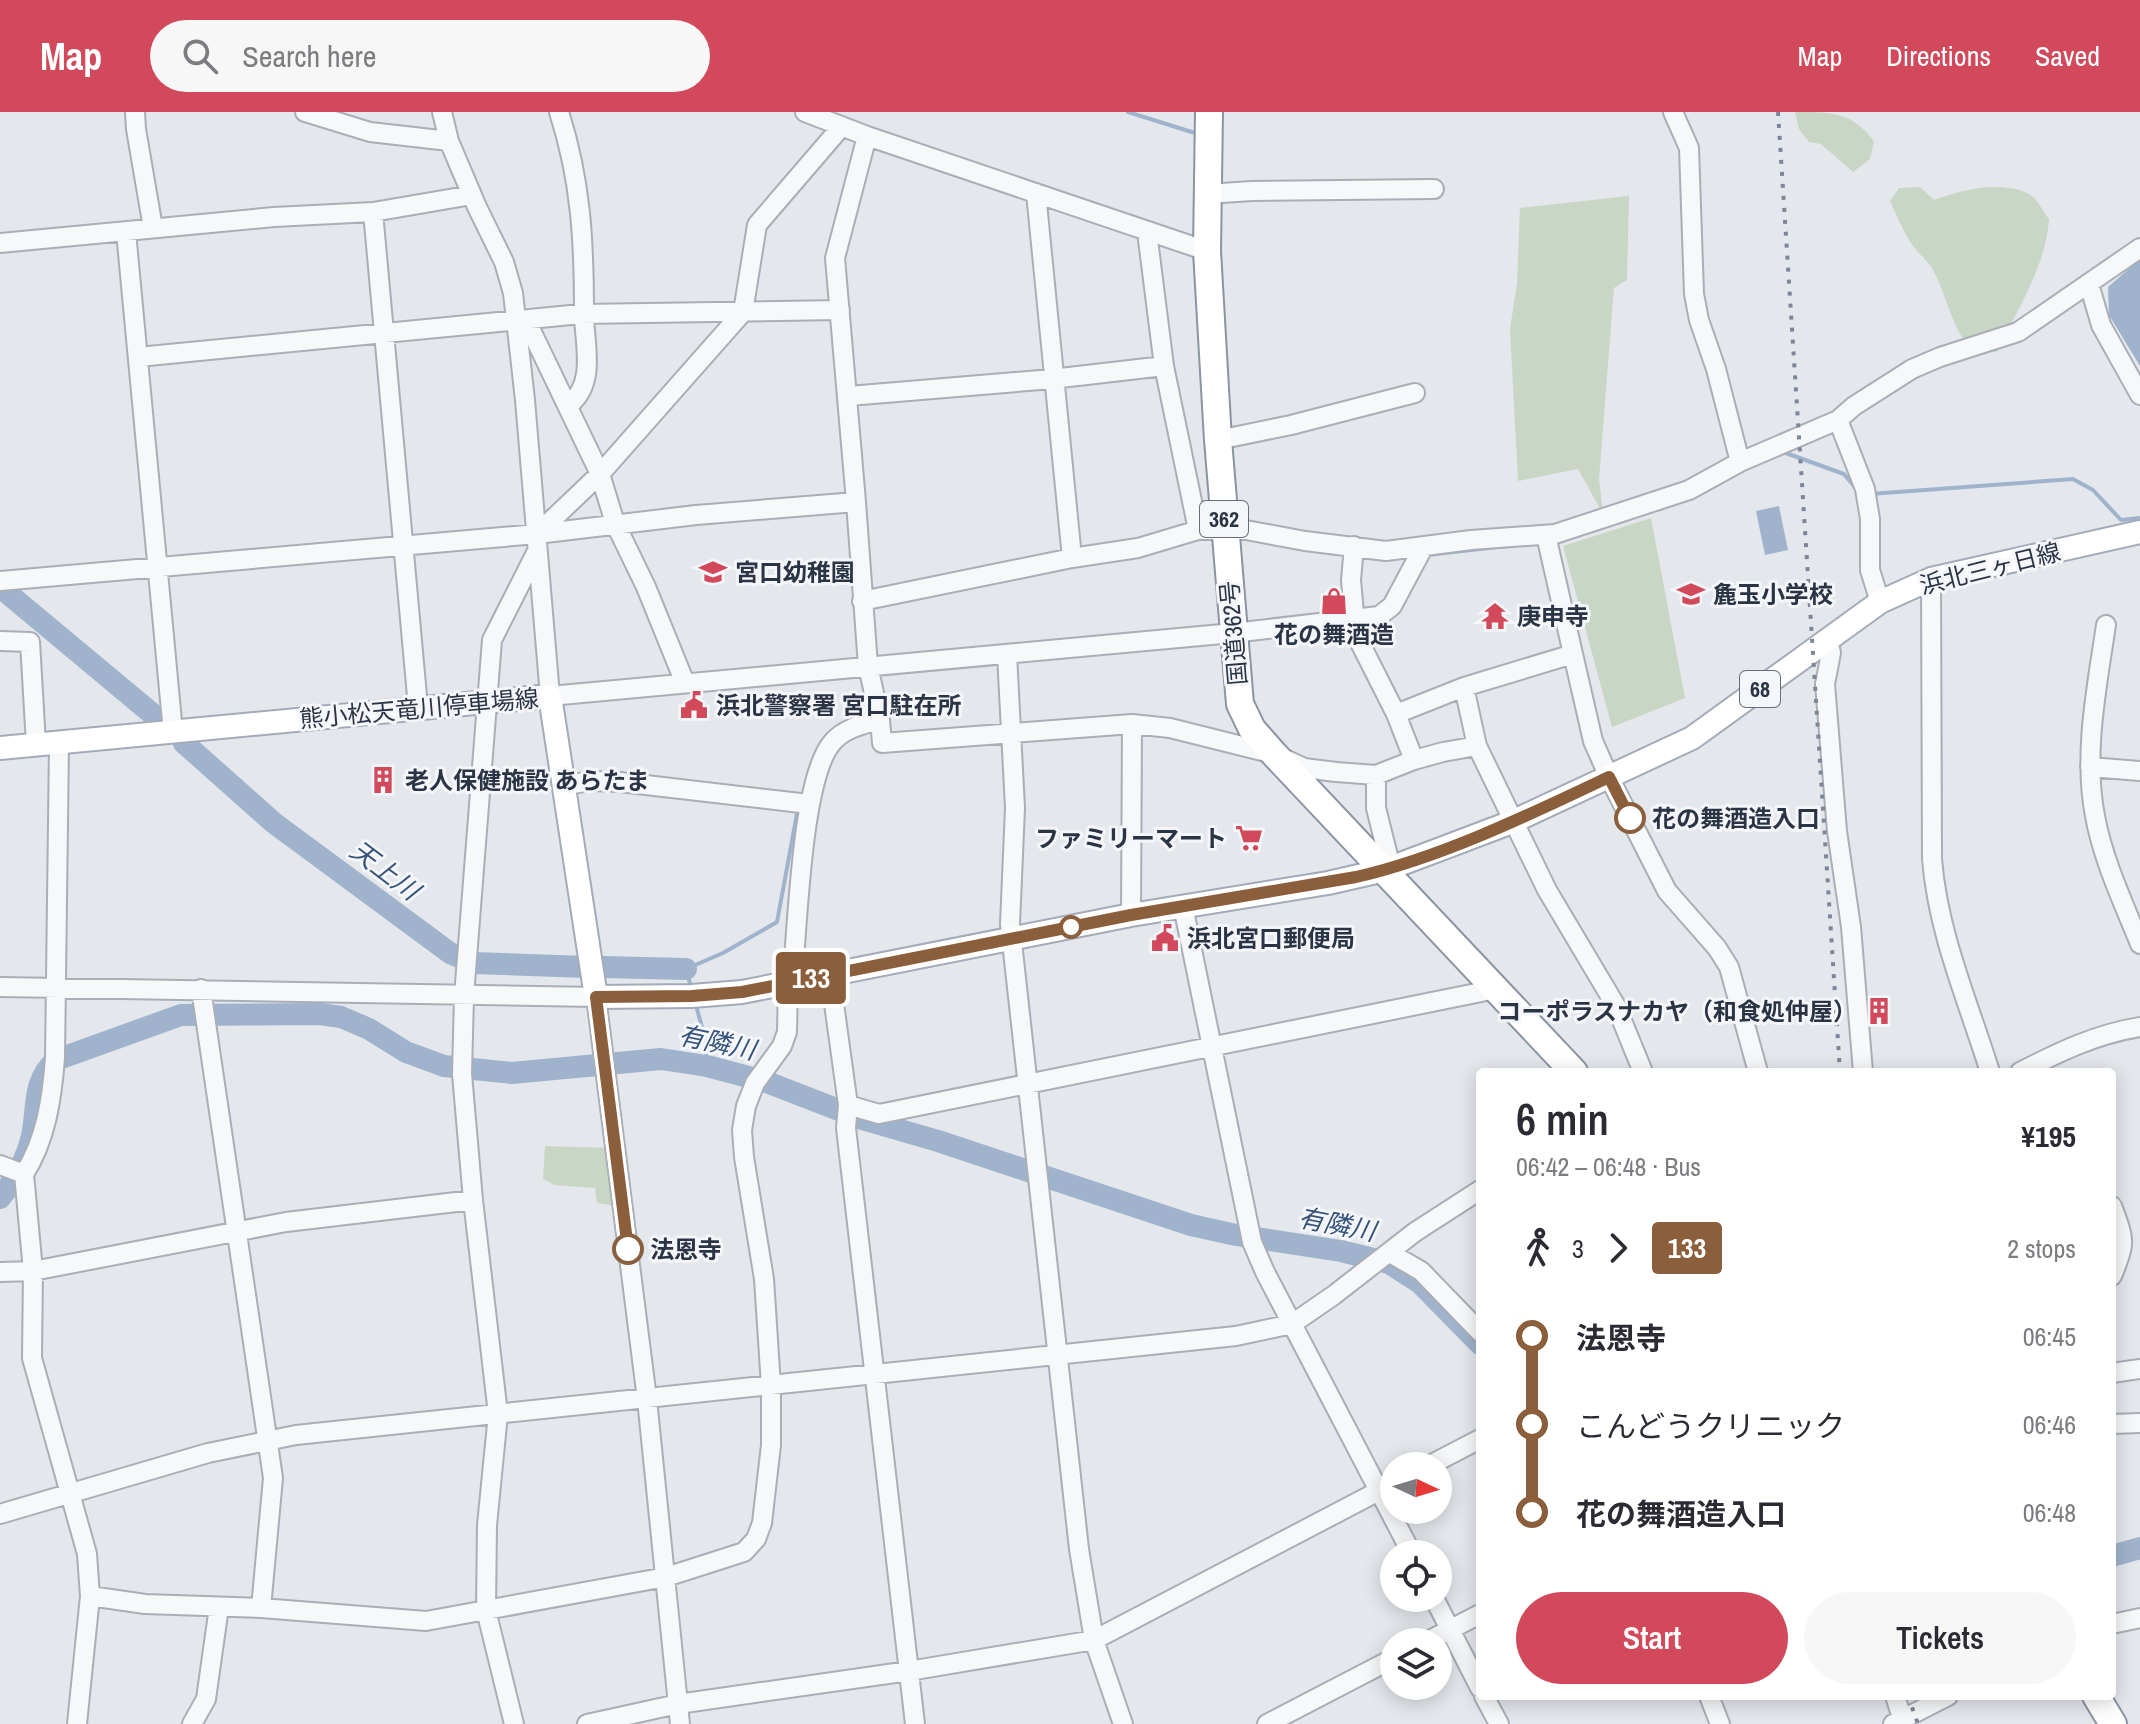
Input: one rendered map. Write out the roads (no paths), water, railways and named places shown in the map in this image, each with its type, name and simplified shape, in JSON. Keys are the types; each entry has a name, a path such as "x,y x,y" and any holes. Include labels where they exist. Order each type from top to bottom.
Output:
{"highway":[{"name":"国道362号","path":"1209,112 1207,251 1218,440 1240,704 1252,729 1274,754 1388,869 1570,1068"},
{"path":"2098,1700 2113,1724"}],"main road":[{"name":"浜北三ヶ日線","path":"1388,869 1512,822 1692,738 1880,602 1931,579 2140,532"},
{"name":"熊小松天竜川停車場線","path":"0,748 550,696 596,997"},
{"path":"596,997 742,992 1131,915 1328,883 1388,869"}],"street":[{"path":"135,112 153,228"},
{"path":"305,112 370,132 449,141"},
{"path":"442,112 449,141 504,262 522,321 569,405 600,474 615,523 646,587 685,683"},
{"path":"559,112 574,162 585,252 584,314 588,366 578,397 569,405"},
{"path":"805,112 841,121 867,136 1207,251"},
{"path":"1673,112 1689,148 1694,294 1740,462"},
{"path":"514,1724 486,1610 487,1525 498,1414 473,1200 462,1069 464,996 492,640 538,541 743,312 757,225 841,121"},
{"path":"867,136 835,258 849,396 868,666 882,743 1132,724 1170,728 1274,754 1304,768 1376,775 1414,760 1477,746"},
{"path":"1206,194 1434,189"},
{"path":"1036,193 1072,558"},
{"path":"0,243 274,217 373,212 472,195"},
{"path":"373,212 418,707"},
{"path":"126,232 173,732"},
{"path":"1147,232 1164,366 1198,530"},
{"path":"862,601 1072,558 1138,548 1198,530 1225,529 1386,551 1548,539 1689,490 1740,462 1838,420 1854,406 1912,369 2018,332 2140,248"},
{"path":"2089,284 2101,325 2140,395"},
{"path":"138,357 584,314 840,310"},
{"path":"522,321 550,696 1354,620 1386,613 1424,546"},
{"path":"849,396 1164,366"},
{"path":"1218,440 1415,393"},
{"path":"1838,420 1866,495 1870,570 1880,602"},
{"path":"0,579 4,582 403,546 538,541 615,523 856,502"},
{"path":"1548,539 1593,741 1667,891 1717,948 1729,967 1757,1068"},
{"path":"1354,546 1351,580 1356,635 1396,714 1414,760"},
{"path":"1931,579 1932,859 1935,895 1963,997 1989,1068"},
{"path":"2106,625 2090,767 2095,817 2110,871 2140,944"},
{"path":"1828,640 1831,653 1825,684 1837,831 1851,927 1863,1068"},
{"path":"0,641 30,642 36,744"},
{"path":"1007,654 1015,808 1010,924 1079,1549 1094,1640 1123,1724"},
{"path":"1396,714 1464,687 1573,654"},
{"path":"1464,687 1477,746 1512,822 1547,890 1616,1006 1641,1068"},
{"path":"90,1596 145,1604 261,1608 426,1621 666,1577 744,1552 756,1539 762,1523 771,1445 771,1386 764,1279 742,1130 746,1106 757,1080 782,1046 787,1032 788,982 793,970 809,804 819,768 831,742 857,725 880,720"},
{"path":"1131,915 1132,724"},
{"path":"59,743 55,1064 44,1099 34,1158 24,1174 33,1271 32,1358 87,1554 90,1596 77,1724"},
{"path":"2090,767 2140,771"},
{"path":"1376,775 1376,808 1388,869"},
{"path":"566,785 591,781 620,782 809,804"},
{"path":"1183,906 1251,1237 1292,1324 1380,1476"},
{"path":"830,975 848,1105 846,1128 915,1724"},
{"path":"0,987 57,987 203,1004 464,996 596,997 647,1399 680,1724"},
{"path":"848,1105 879,1114 1496,989"},
{"path":"203,1004 273,1478 261,1608"},
{"path":"2028,1068 2077,1044 2140,1027"},
{"path":"0,1165 24,1174"},
{"path":"0,1514 178,1461 269,1440 359,1427 1236,1336 1292,1324 1415,1232 1476,1193"},
{"path":"0,1272 33,1271 286,1222 473,1200"},
{"path":"2116,1216 2124,1237 2116,1266"},
{"path":"1385,1256 1421,1271 1476,1328"},
{"path":"2116,1372 2140,1369"},
{"path":"2116,1424 2140,1423"},
{"path":"1452,1454 1476,1441"},
{"path":"587,1724 678,1704 909,1671 1094,1640 1380,1492"},
{"path":"192,1724 206,1699 219,1607"},
{"path":"1452,1629 1476,1616"},
{"path":"2116,1623 2140,1618"},
{"path":"1452,1634 1476,1680"},
{"path":"1267,1724 1380,1665"},
{"path":"1486,1700 1499,1724"},
{"path":"1711,1700 1720,1724"},
{"path":"1898,1700 1911,1719 1942,1700"}],"water":[{"path":"2140,259 2140,366 2109,315 2108,287"},
{"path":"1779,506 1788,550 1765,555 1756,511"}],"waterway":[{"path":"1128,112 1195,133"},
{"path":"1783,452 1844,474 1858,491"},
{"path":"1870,494 2073,479 2093,490 2121,520 2140,518"},
{"path":"1427,555 1506,546"},
{"name":"天上川","path":"0,587 156,717"},
{"name":"天上川","path":"184,743 274,823 450,953 474,963 585,967"},
{"path":"691,987 686,969 723,953 777,922 798,808"},
{"name":"天上川","path":"603,967 686,969"},
{"path":"697,1009 705,1038 707,1066"},
{"name":"有隣川","path":"0,1198 27,1153 39,1086 56,1060 181,1015 320,1014 341,1017 369,1029 406,1052 444,1066 512,1073 661,1059 707,1066 764,1081 862,1119 1191,1225 1341,1251 1389,1263 1420,1283 1476,1340"},
{"name":"有隣川","path":"2116,1555 2140,1548"}],"railway":[{"path":"1778,112 1840,1068"},
{"path":"1909,1700 1918,1724"}],"place":[{"name":"宮口幼稚園","path":"713,572"},
{"name":"麁玉小学校","path":"1691,594"},
{"name":"花の舞酒造","path":"1334,601"},
{"name":"庚申寺","path":"1495,616"},
{"name":"浜北警察署 宮口駐在所","path":"694,705"},
{"name":"老人保健施設 あらたま","path":"383,780"},
{"name":"花の舞酒造入口","path":"1630,818"},
{"name":"ファミリーマート","path":"1249,838"},
{"name":"浜北宮口郵便局","path":"1165,938"},
{"name":"コーポラスナカヤ（和食処仲屋）","path":"1879,1011"},
{"name":"法恩寺","path":"628,1249"}]}
